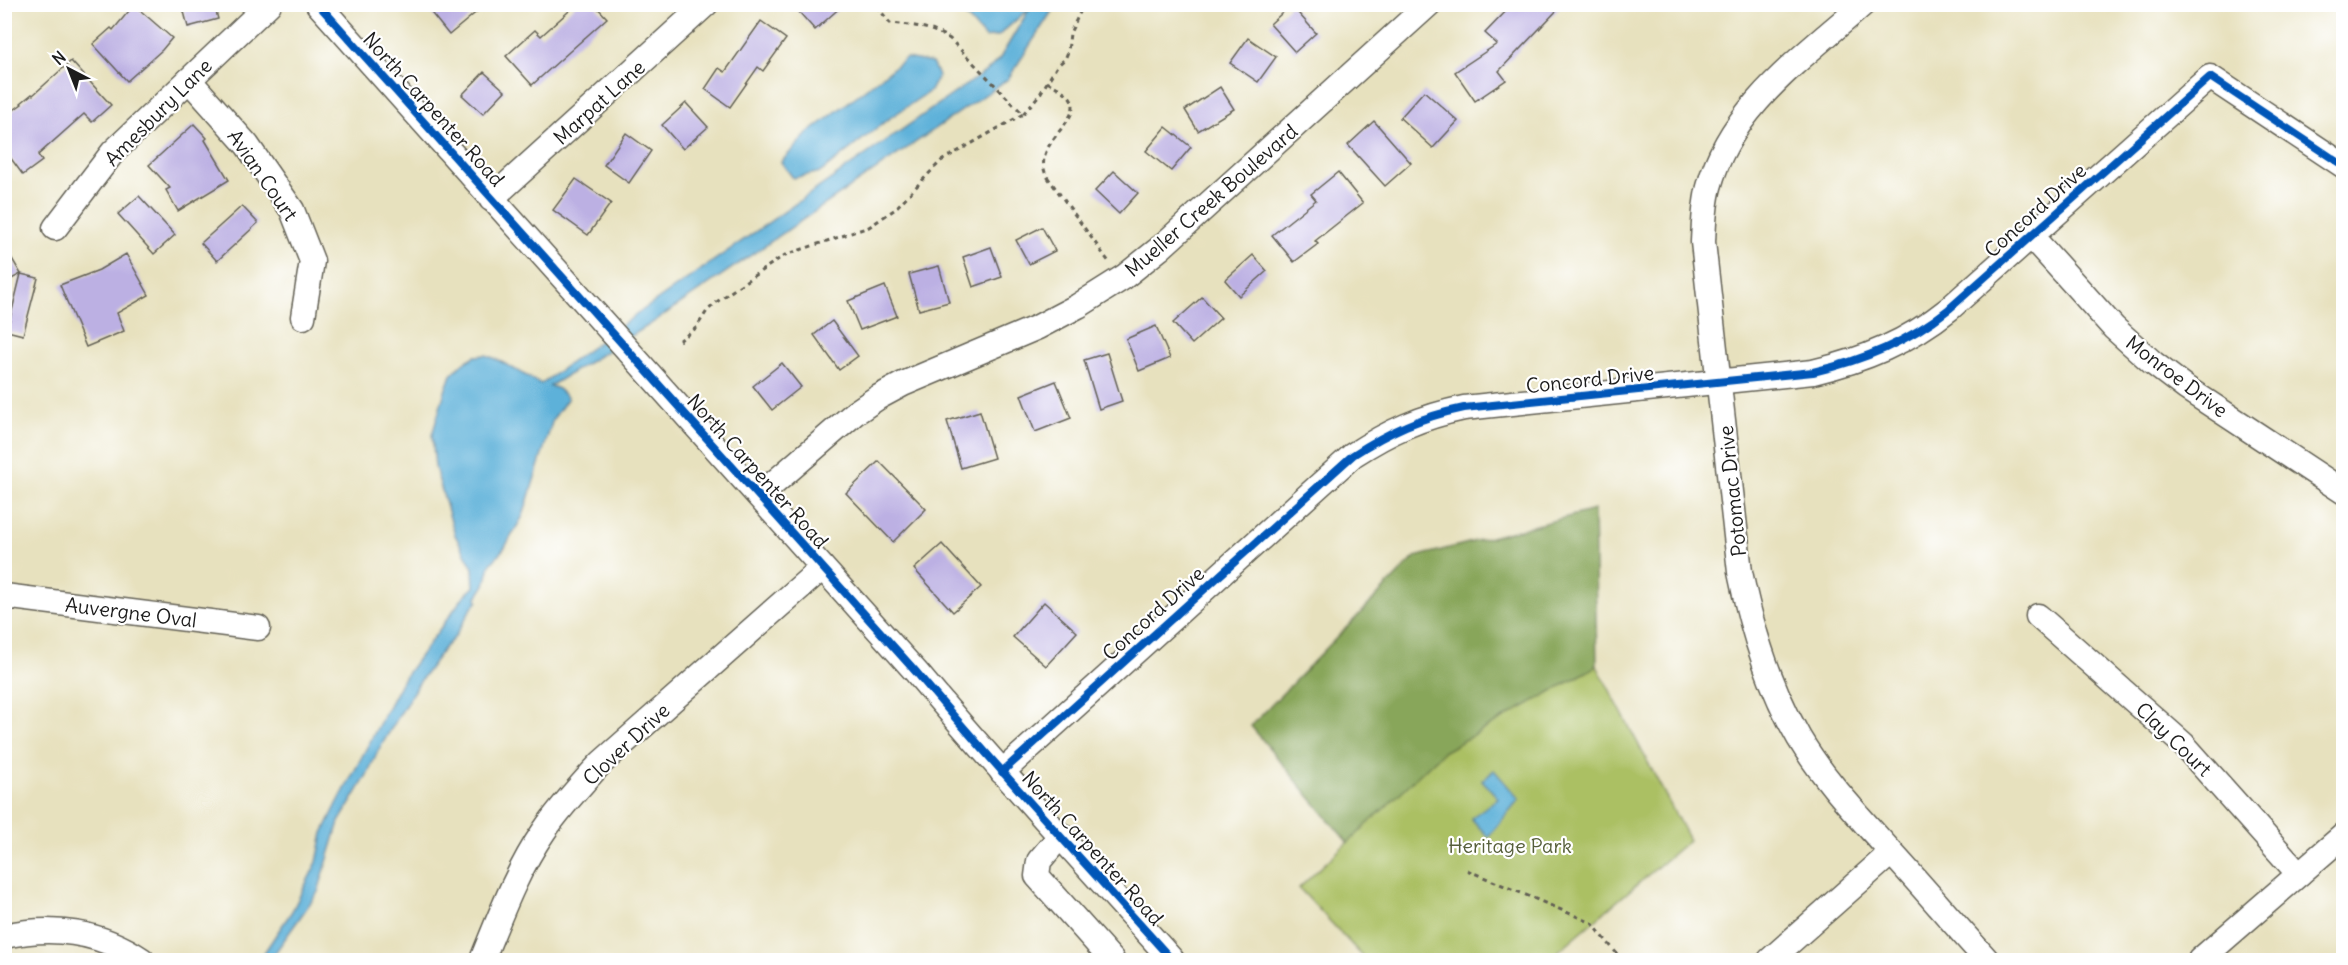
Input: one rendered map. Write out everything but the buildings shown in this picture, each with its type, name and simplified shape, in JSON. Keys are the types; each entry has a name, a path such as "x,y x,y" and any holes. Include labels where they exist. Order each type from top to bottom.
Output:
{"street":[{"name":"Amesbury Lane","path":"55,228 113,152 269,4"},
{"name":"North Carpenter Road","path":"318,4 1172,960"},
{"name":"Marpat Lane","path":"491,199 706,4"},
{"name":"Mueller Creek Boulevard","path":"759,496 855,412 877,398 903,384 1038,327 1078,306 1121,278 1159,249 1429,4"},
{"name":"Potomac Drive","path":"1863,4 1752,106 1728,138 1708,188 1703,242 1740,572 1749,618 1763,662 1781,705 1806,749 1826,778 1987,960"},
{"name":"Concord Drive","path":"1002,772 1353,455 1381,436 1435,414 1464,408 1813,372 1875,354 1907,339 1936,320 2210,77 2343,166"},
{"name":"Avian Court","path":"189,80 247,145 292,210 312,261 303,317"},
{"name":"Monroe Drive","path":"2031,236 2114,328 2153,363 2186,388 2343,492"},
{"name":"Clover Drive","path":"482,960 524,863 544,831 571,796 601,763 822,568"},
{"name":"Auvergne Oval","path":"4,596 258,628"},
{"name":"Clay Court","path":"2038,616 2183,744 2299,874"},
{"path":"1061,835 1040,861 1037,876 1112,960"},
{"path":"2200,960 2343,835"},
{"path":"1770,960 1892,853"},
{"path":"4,936 54,930 82,933 109,942 142,960"}],"path":[{"path":"875,4 890,23 918,25 938,31 950,39 1023,114"},
{"path":"679,341 696,328 706,311 718,300 785,255 868,227 894,210 941,161 1028,111 1057,66 1065,59 1070,33 1084,4"},
{"path":"1047,82 1068,95 1073,103 1073,112 1051,142 1042,159 1042,166 1046,175 1121,278"},
{"path":"1467,870 1592,923 1622,960"}],"green space":[{"path":"1594,510 1597,666 1443,752 1348,843 1251,726 1415,557"},
{"name":"Heritage Park","path":"1597,666 1689,840 1548,960 1366,960 1299,888 1443,752"}],"water":[{"path":"965,5 1056,5 1008,79 649,325 550,386 557,388 568,398 553,419 523,516 505,547 490,565 485,585 477,597 478,601 454,638 416,687 339,822 318,892 270,960 259,960 292,911 317,862 323,833 403,679 464,596 474,587 473,568 455,535 435,467 432,435 451,375 463,363 475,356 486,355 541,384 640,312 989,69 1000,58 1030,8 998,36 985,38 961,11"},
{"path":"906,58 932,63 938,76 930,91 887,120 821,172 793,178 781,162 807,134"},
{"path":"1494,770 1519,799 1488,837 1471,818 1498,798 1482,780"}],"cycle path":[{"path":"318,4 1172,960"},
{"path":"1002,772 1353,455 1406,426 1464,408 1813,372 1850,362 1885,348 1918,331 1949,309 2210,77 2344,166"}]}
